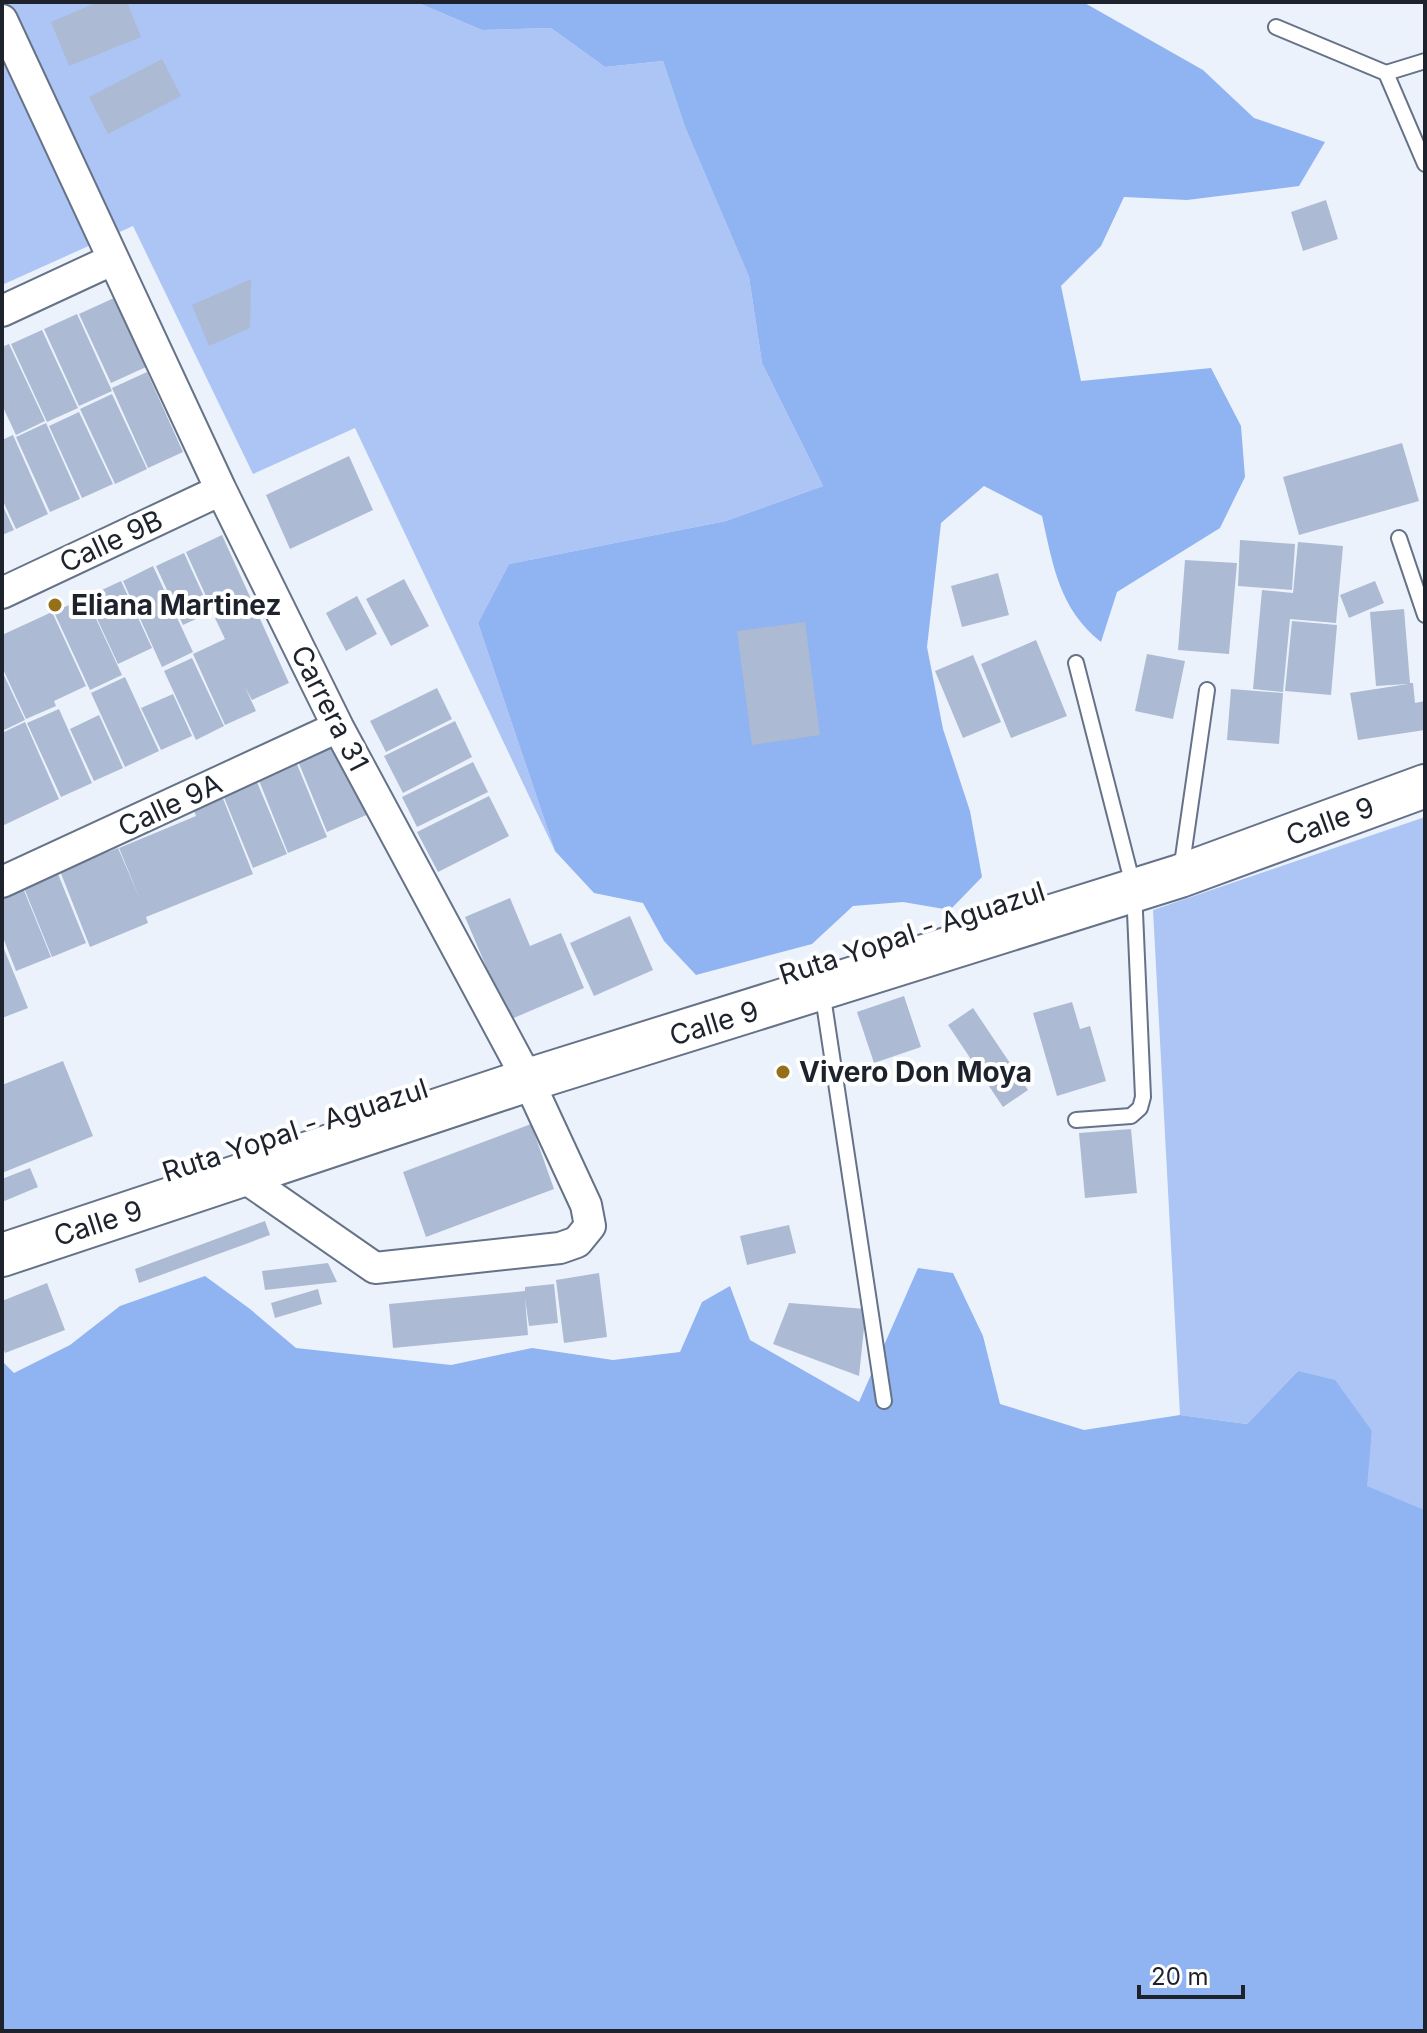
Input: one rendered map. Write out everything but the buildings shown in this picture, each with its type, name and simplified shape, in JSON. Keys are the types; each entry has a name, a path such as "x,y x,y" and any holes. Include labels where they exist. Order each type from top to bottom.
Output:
{"street":[{"name":"Carrera 31","path":"2,20 221,490 338,727 528,1080 586,1205 590,1226 577,1242 560,1248 375,1268 241,1175"},
{"path":"2,311 112,260"},
{"name":"Calle 9B","path":"2,593 221,490"},
{"name":"Calle 9A","path":"2,882 338,727"}],"lane":[{"path":"1276,27 1386,73 1425,61"},
{"path":"1386,73 1425,164"},
{"path":"1399,538 1425,615"},
{"path":"1076,663 1134,889 1143,1097 1140,1108 1131,1116 1076,1120"},
{"path":"1180,876 1207,690"},
{"name":"Ruta Yopal - Aguazul","path":"2,1255 528,1080 1180,876 1425,786"},
{"path":"822,989 884,1401"}],"shaded area":[{"path":"2,2 416,2 482,30 551,28 605,67 663,61 685,127 749,277 762,363 823,486 726,521 509,564 478,623 555,851 355,428 253,474 133,226 2,285"},
{"path":"416,2 1083,2 1203,70 1254,118 1325,142 1299,186 1187,200 1124,197 1101,246 1061,286 1081,381 1211,368 1241,426 1245,477 1220,528 1117,592 1101,642 1087,629 1067,601 1054,569 1042,516 984,486 941,523 927,647 943,729 970,811 982,877 950,910 903,902 853,906 812,944 696,975 664,941 643,903 594,893 555,851 478,623 509,564 726,521 823,486 762,363 749,277 685,127 663,61 605,67 551,28 482,30"},
{"path":"1425,817 1425,1510 1366,1486 1372,1431 1298,1371 1247,1424 1180,1415 1153,910"},
{"path":"918,1268 953,1273 983,1336 1000,1404 1084,1430 1180,1415 1247,1424 1298,1371 1335,1380 1372,1431 1367,1486 1425,1510 1425,2031 2,2031 2,1361 14,1373 70,1345 120,1306 205,1276 296,1348 451,1365 532,1348 613,1360 680,1352 702,1302 730,1286 750,1340 859,1402"}],"place":[{"name":"Eliana Martinez","path":"55,605"},
{"name":"Vivero Don Moya","path":"783,1072"}]}
